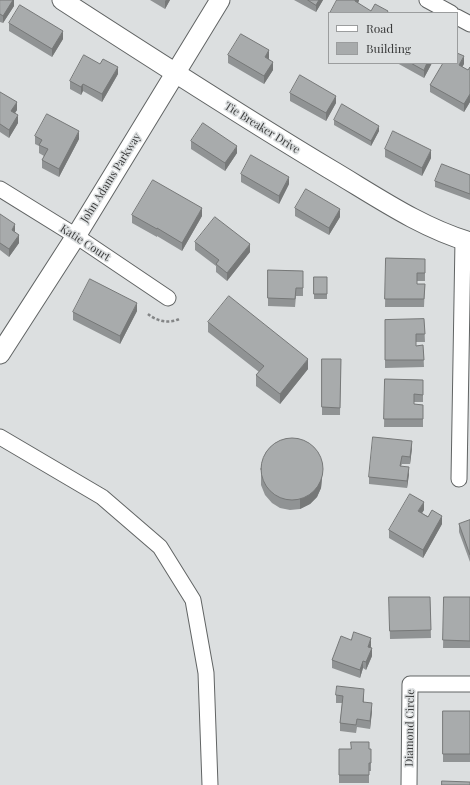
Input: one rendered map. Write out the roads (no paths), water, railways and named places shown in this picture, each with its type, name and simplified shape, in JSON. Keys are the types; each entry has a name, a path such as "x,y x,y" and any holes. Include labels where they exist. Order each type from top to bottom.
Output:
{"street":[{"name":"Tie Breaker Drive","path":"62,0 267,132 433,229 466,241"},
{"name":"John Adams Parkway","path":"0,354 76,236 220,0"},
{"path":"427,0 448,12"},
{"path":"458,18 470,24"},
{"name":"Katie Court","path":"0,189 76,236 168,298"},
{"path":"459,479 466,241"},
{"path":"0,437 102,497 160,548 193,600 206,673 210,785"},
{"name":"Diamond Circle","path":"409,785 410,684 470,684"}]}
